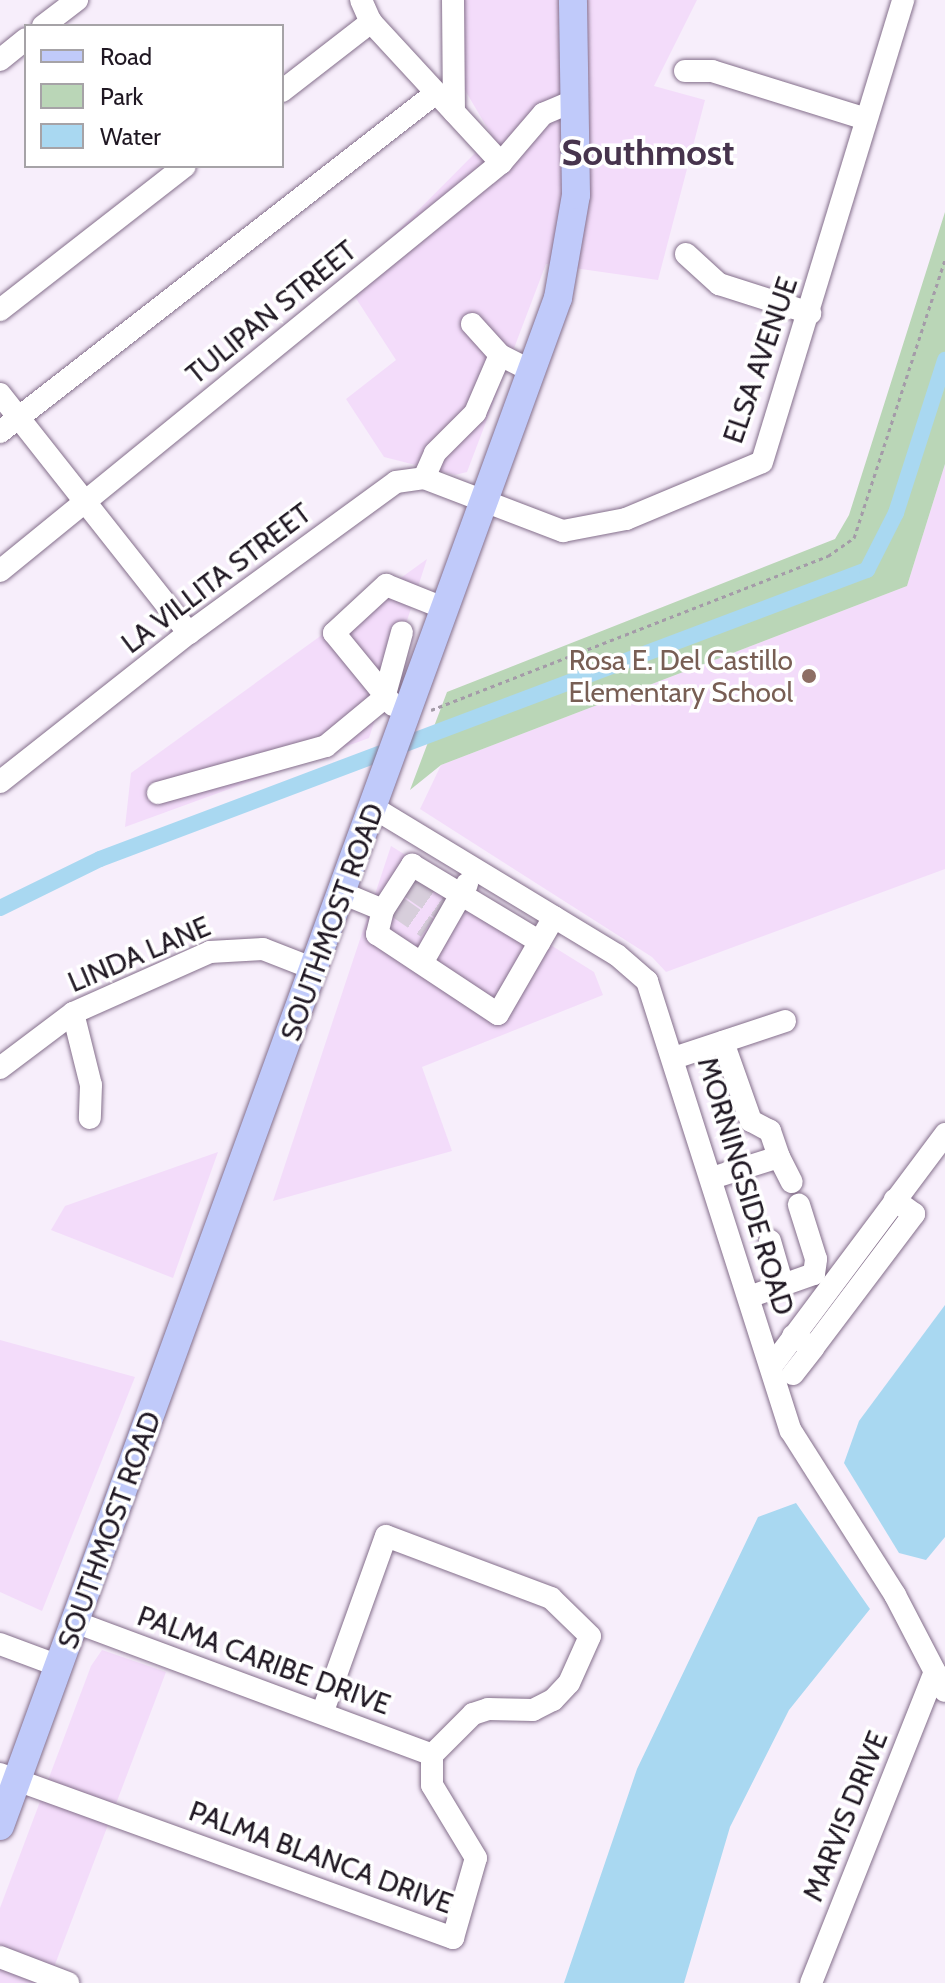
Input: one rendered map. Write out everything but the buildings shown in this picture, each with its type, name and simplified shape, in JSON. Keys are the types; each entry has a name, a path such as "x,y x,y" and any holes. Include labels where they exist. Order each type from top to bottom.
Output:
{"main road":[{"name":"SOUTHMOST ROAD","path":"0,1826 8,1777 59,1666 558,298 572,230 576,100 573,0"}],"street":[{"path":"46,24 77,0"},
{"path":"361,0 371,22 501,163"},
{"path":"453,0 454,112"},
{"name":"ELSA AVENUE","path":"485,502 563,531 590,529 762,462 810,313 903,0"},
{"path":"284,89 371,22"},
{"path":"0,60 24,41"},
{"path":"685,71 712,71 866,119"},
{"path":"0,432 436,93"},
{"name":"TULIPAN STREET","path":"0,571 501,163 543,114 576,100"},
{"path":"0,310 182,168"},
{"path":"686,254 719,284 810,313"},
{"path":"472,324 500,355 533,372"},
{"path":"485,502 424,478 435,453 475,413 500,355"},
{"path":"0,394 189,633"},
{"name":"LA VILLITA STREET","path":"0,782 189,633 396,482 424,478"},
{"path":"407,716 384,698 334,633 386,585 414,599 446,609"},
{"path":"158,793 326,746 384,698 414,599"},
{"path":"402,632 433,643"},
{"name":"MORNINGSIDE ROAD","path":"377,799 476,869 634,966 647,981 771,1367 804,1456 895,1595 940,1682"},
{"path":"540,942 412,865 406,884 389,905 377,934 498,1014 540,942 554,917"},
{"path":"422,963 432,932 476,869"},
{"path":"342,893 389,905"},
{"name":"LINDA LANE","path":"0,1068 73,1013 210,952 238,946 263,949 314,969"},
{"path":"73,1013 91,1085 90,1118"},
{"path":"674,1058 785,1021"},
{"path":"723,1042 751,1121 770,1131 792,1182"},
{"path":"771,1367 945,1134"},
{"path":"712,1178 779,1157"},
{"path":"793,1374 914,1214 895,1200"},
{"path":"749,1297 808,1278 817,1268 799,1205"},
{"path":"770,1241 783,1286"},
{"path":"793,1336 813,1348"},
{"path":"323,1711 386,1536 551,1598 584,1626 590,1636 569,1683 553,1700 533,1710 488,1709 473,1714 432,1755"},
{"name":"PALMA CARIBE DRIVE","path":"75,1622 323,1711 432,1755"},
{"path":"0,1644 59,1666"},
{"name":"MARVIS DRIVE","path":"811,1983 940,1682"},
{"name":"PALMA BLANCA DRIVE","path":"8,1777 453,1938 476,1858 432,1785 432,1755"},
{"path":"0,1957 68,1983"}],"path":[{"path":"407,716 441,707 828,556 854,538 945,259"}],"shaded area":[{"path":"449,0 697,0 654,86 705,100 658,280 546,264 467,472 455,475 384,457 346,399 396,360 346,283 492,136 449,63"},
{"name":"Rosa E. Del Castillo Elementary School","path":"945,464 945,869 666,972 652,957 420,809 441,765 907,586"},
{"path":"427,559 369,738 125,827 131,773"},
{"path":"391,846 594,972 603,995 422,1067 452,1151 273,1201"},
{"path":"218,1152 173,1278 51,1230 65,1206"},
{"path":"0,1340 135,1377 42,1611 0,1592"},
{"path":"102,1650 166,1672 48,1983 0,1983 0,1908 91,1666"}],"green space":[{"path":"945,212 945,464 907,586 441,765 410,790 447,692 835,539 849,515"}],"water":[{"path":"945,1305 945,1537 926,1560 899,1553 844,1463 859,1421"},
{"path":"796,1503 870,1609 789,1710 730,1827 684,1983 564,1983 637,1769 758,1517"}],"waterway":[{"path":"0,908 100,859 867,570 896,513 945,360"}],"tunnel":[{"path":"410,887 441,909"},
{"path":"396,906 427,928"}],"place":[{"name":"Rosa E. Del Castillo Elementary School","path":"809,676"}],"district":[{"name":"Southmost","path":"648,153"}]}
